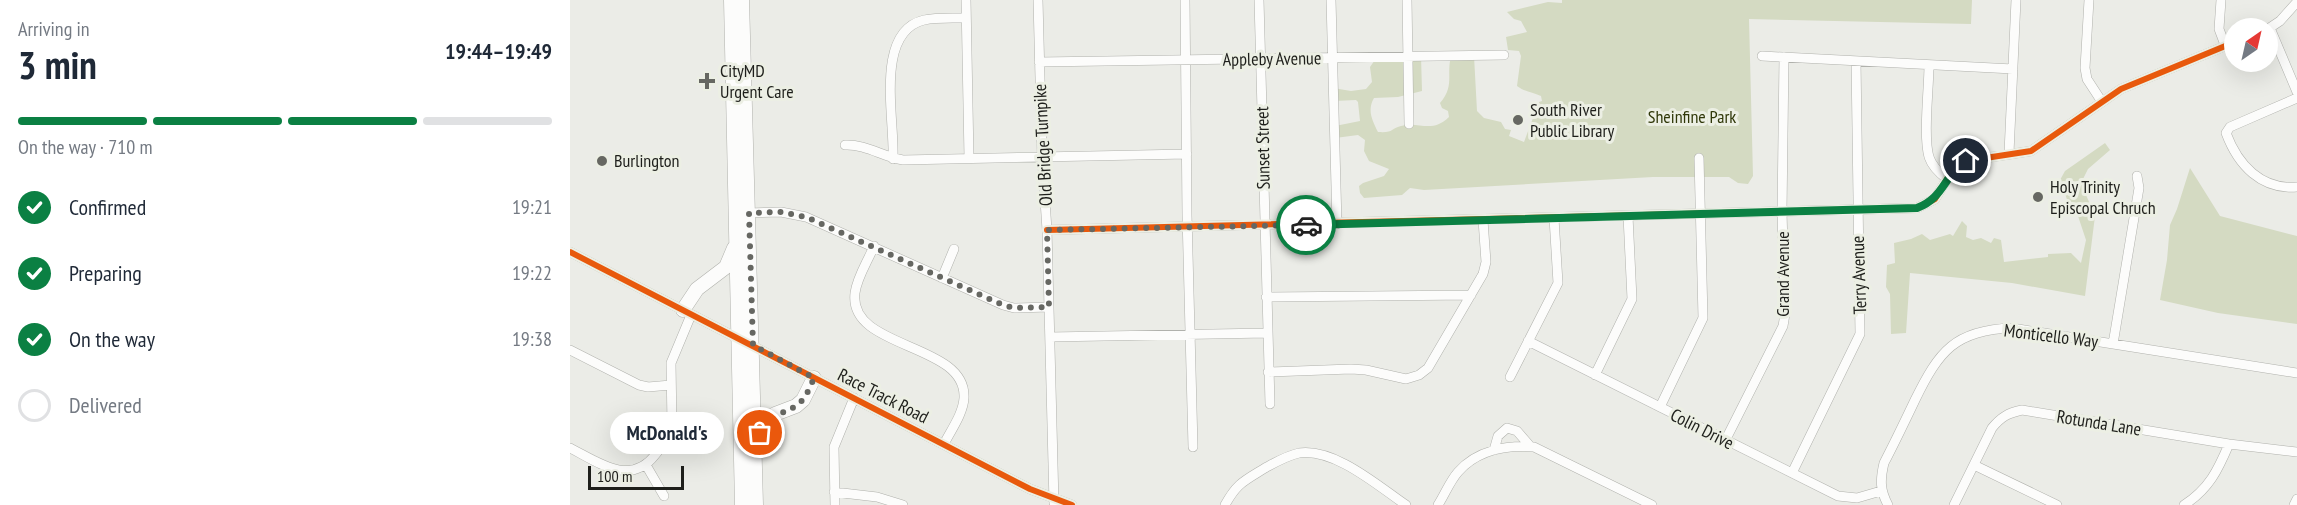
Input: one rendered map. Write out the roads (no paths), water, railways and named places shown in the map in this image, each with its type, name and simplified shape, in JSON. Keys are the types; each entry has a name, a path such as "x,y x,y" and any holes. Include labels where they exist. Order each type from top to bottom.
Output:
{"highway":[{"path":"731,0 742,505"},
{"path":"742,0 756,505"},
{"path":"687,312 697,288 726,267 736,244"},
{"path":"756,443 768,419 796,406 802,400 814,378"}],"street":[{"path":"966,0 969,158"},
{"name":"Old Bridge Turnpike","path":"1038,0 1054,502"},
{"path":"1185,0 1187,228 1193,447"},
{"name":"Sunset Street","path":"1259,0 1270,404"},
{"path":"1331,0 1338,224"},
{"path":"1407,0 1409,124"},
{"path":"2009,153 2016,0"},
{"path":"2089,0 2085,68 2087,79 2102,102"},
{"path":"2221,0 2220,33 2224,43"},
{"path":"2278,22 2297,2"},
{"path":"893,159 891,71 895,44 904,31 917,22 966,18"},
{"path":"1047,230 1917,208 1935,199 1947,178 1966,161 2036,148 2102,102 2136,82 2224,45"},
{"path":"2278,49 2297,92"},
{"name":"Appleby Avenue","path":"1039,62 1504,55"},
{"path":"1762,56 2013,69"},
{"name":"Grand Avenue","path":"1725,441 1784,326 1782,212 1784,57"},
{"name":"Terry Avenue","path":"1792,473 1860,334 1856,61"},
{"path":"1929,64 1927,144 1929,157 1935,168 1947,178"},
{"path":"2297,99 2230,127 2226,133 2240,161 2251,174 2280,187 2297,187"},
{"path":"845,146 861,146 893,159 1186,154"},
{"path":"1660,407 1703,318 1699,158"},
{"path":"2113,344 2139,188 2137,176"},
{"path":"749,213 781,212 806,217 1014,308 1049,307"},
{"path":"1595,375 1632,299 1628,216"},
{"path":"1510,377 1558,284 1554,218"},
{"path":"1268,372 1351,369 1406,379 1419,375 1428,368 1483,274 1486,262 1484,220"},
{"path":"874,246 855,292 856,308 868,325 943,364 959,377 964,391 962,406 944,444"},
{"path":"942,278 954,249"},
{"name":"Race Track Road","path":"570,252 1054,502 1072,505"},
{"path":"1266,297 1471,295"},
{"path":"570,448 619,471 633,470 646,465 670,434 672,426 671,363 687,312"},
{"name":"Monticello Way","path":"1881,491 1884,463 1929,371 1948,348 1961,339 1989,329 2012,328 2297,373"},
{"path":"1050,337 1267,333"},
{"name":"Colin Drive","path":"1528,341 1725,441 1846,498 1857,498 1881,491"},
{"path":"570,350 639,385 648,387 671,385"},
{"path":"835,505 834,447 854,398"},
{"name":"Rotunda Lane","path":"1954,505 1992,428 2000,418 2022,410 2229,444 2297,452"},
{"path":"1494,450 1498,436 1507,428 1517,431 1530,446"},
{"path":"2184,505 2204,491 2229,444"},
{"path":"1438,505 1458,472 1475,458 1494,450 1516,446 1530,446 1557,457 1652,505"},
{"path":"1225,505 1233,488 1281,459 1299,453 1316,453 1340,461 1406,505"},
{"path":"646,465 664,496"},
{"path":"1974,465 2057,505"},
{"path":"1881,491 1888,505"},
{"path":"834,492 877,497 903,505"},
{"path":"2294,505 2297,499"}],"place":[{"name":"CityMD Urgent Care","path":"707,81"},
{"name":"South River Public Library","path":"1518,120"},
{"name":"Burlington","path":"602,161"},
{"name":"Holy Trinity Episcopal Chruch","path":"2038,197"},
{"name":"McDonald's","path":"760,433"}],"park label":[{"name":"Sheinfine Park","path":"1692,117"}]}
